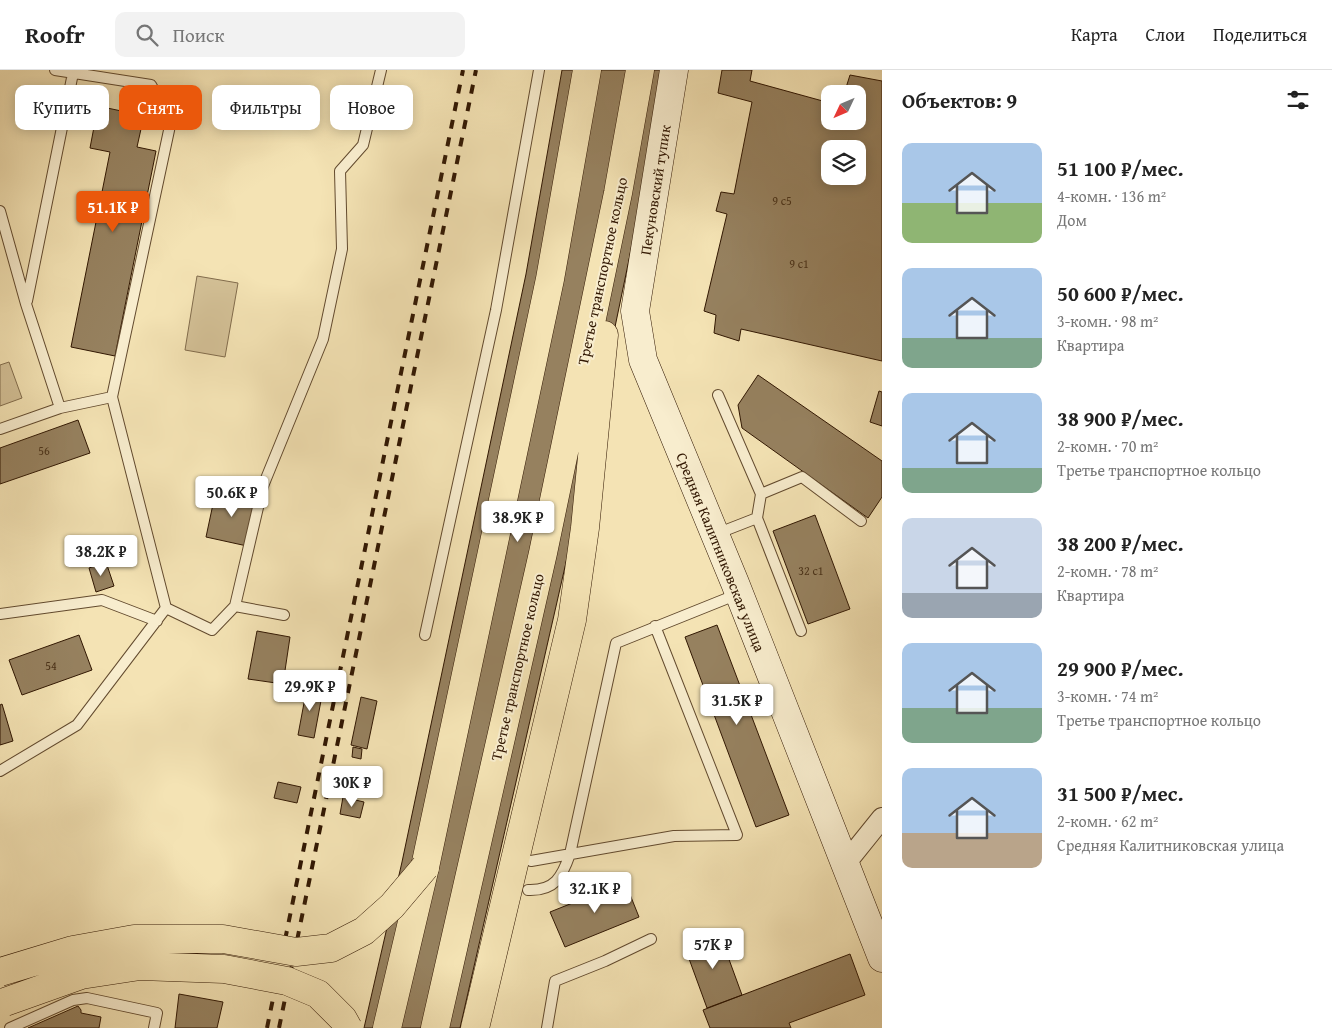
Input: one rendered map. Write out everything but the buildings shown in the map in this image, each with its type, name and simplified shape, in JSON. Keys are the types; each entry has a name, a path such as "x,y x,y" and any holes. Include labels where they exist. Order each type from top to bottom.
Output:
{"main road":[{"path":"387,1028 425,867 550,279 586,70"},
{"name":"Третье транспортное кольцо","path":"435,1028 544,553 618,193 640,70"},
{"path":"475,1028 572,620 585,528 618,193"},
{"path":"0,972 72,950 134,939 223,939 296,952 331,948 364,931 392,906 425,867"},
{"path":"2,1003 81,975 140,966 224,969 287,981 318,994 343,1019 348,1028"}],"street":[{"name":"Пекуновский тупик","path":"635,311 674,70"},
{"name":"Средняя Калитниковская улица","path":"635,311 643,360 716,534 882,958"},
{"path":"845,864 882,818"}],"lane":[{"path":"0,771 77,725 166,608 112,396 171,121 151,85 55,70"},
{"path":"166,608 212,630 235,606 263,486 323,339 342,249 340,171 363,145 381,70"},
{"path":"426,635 496,310 540,70"},
{"path":"26,304 73,73"},
{"path":"0,211 26,304 60,408"},
{"path":"718,395 761,494 758,518 801,630"},
{"path":"0,429 60,408 112,396"},
{"path":"761,494 802,477 861,521"},
{"path":"716,534 758,518"},
{"path":"528,890 543,890 562,876 570,854 616,643 739,594"},
{"path":"0,614 102,600 157,621"},
{"path":"235,606 284,615"},
{"path":"531,861 674,836 737,835 655,626"},
{"path":"547,1028 555,981 605,961 651,939"},
{"path":"10,1028 73,1000 87,998 157,1013 154,1028"}],"shaded area":[{"path":"197,276 238,283 225,357 185,350"},
{"path":"9,362 22,398 0,406 0,365"}],"railway":[{"path":"267,1028 463,70"},
{"path":"279,1028 476,70"}]}
